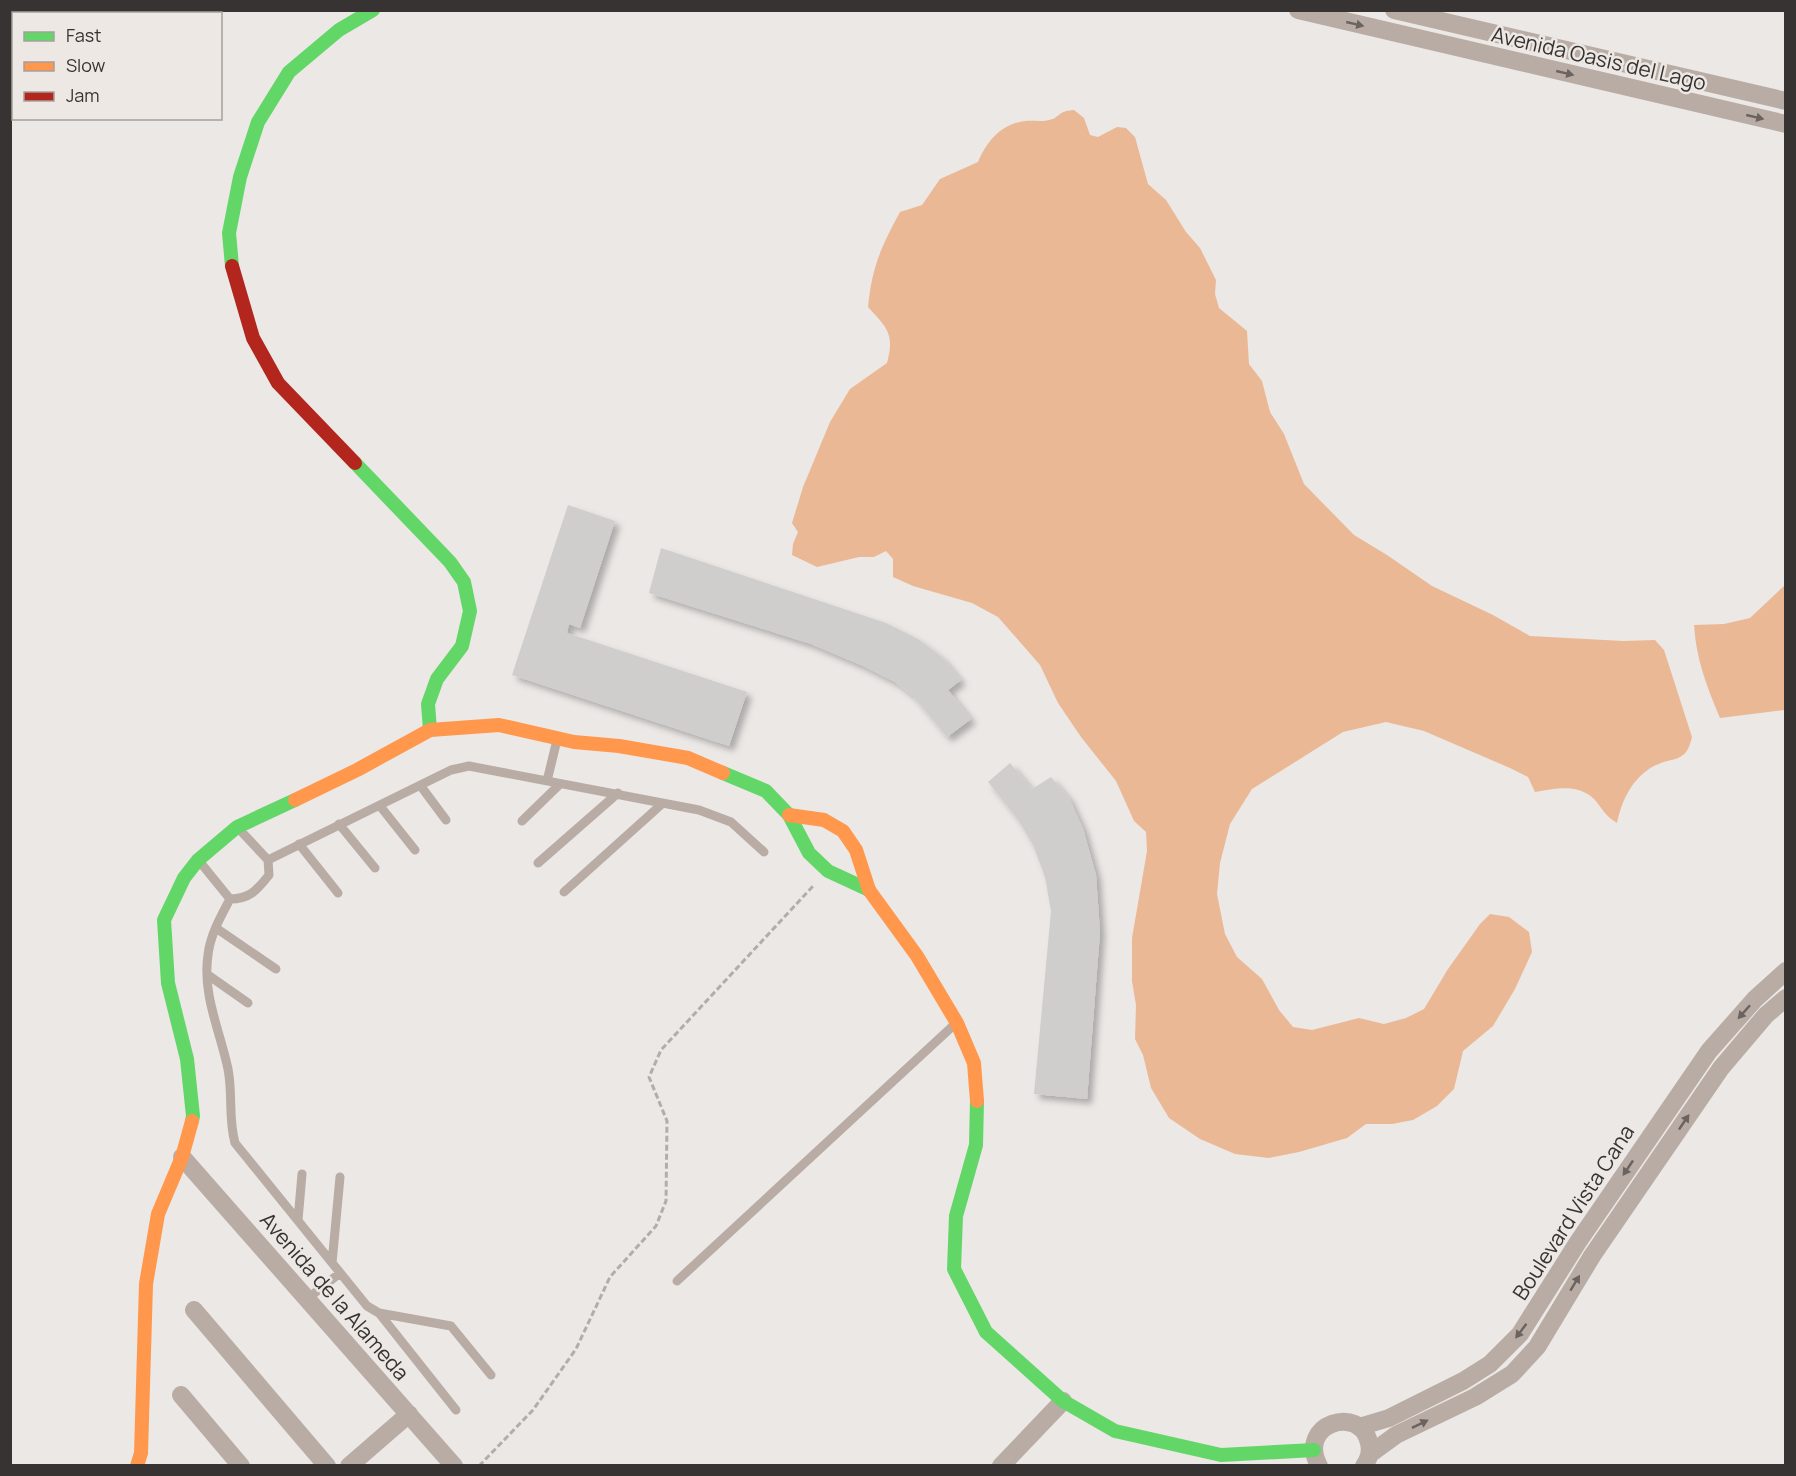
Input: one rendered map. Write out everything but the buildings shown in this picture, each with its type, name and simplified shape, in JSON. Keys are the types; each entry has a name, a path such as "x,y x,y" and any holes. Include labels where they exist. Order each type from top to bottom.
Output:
{"street":[{"path":"373,10 339,30 289,72 258,122 240,177 229,233 232,272 253,338 278,384 419,529 450,562 464,582 470,611 462,646 437,679 428,704 430,730"},
{"name":"Avenida Oasis del Lago","path":"1394,10 1462,18 1541,45 1785,101"},
{"name":"Avenida Oasis del Lago","path":"1306,11 1785,124"},
{"path":"1455,47 1462,18"},
{"path":"1536,66 1541,45"},
{"path":"1714,108 1719,86"},
{"path":"137,1466 141,1453 146,1284 158,1214 182,1157 193,1116 187,1059 168,983 164,920 184,878 198,861 237,827 357,770 430,730 499,725 574,742 619,746 688,758 766,791 789,815 809,853 828,871 869,890"},
{"path":"789,815 824,820 843,831 856,850 869,890 917,956 957,1023 974,1063 977,1103 976,1146 956,1216 954,1269 986,1332 1063,1401 1115,1431 1221,1455 1316,1457 1319,1433 1333,1423 1342,1421 1359,1427 1368,1439 1367,1460"},
{"name":"Boulevard Vista Cana","path":"1359,1427 1389,1418 1463,1381 1490,1364 1520,1334 1578,1242 1709,1051 1755,999 1785,971"},
{"name":"Boulevard Vista Cana","path":"1367,1460 1396,1436 1475,1398 1512,1374 1537,1347 1592,1256 1721,1068 1766,1015 1785,998"},
{"name":"Avenida de la Alameda","path":"182,1157 454,1466"},
{"path":"194,1310 327,1466"},
{"path":"181,1395 242,1466"},
{"path":"1001,1466 1063,1401"},
{"path":"349,1466 409,1414"}],"lane":[{"path":"547,781 557,739"},
{"path":"268,860 420,784 451,770 469,766 699,810 731,822 764,852"},
{"path":"420,784 446,820"},
{"path":"522,821 560,784"},
{"path":"538,863 618,793"},
{"path":"564,892 663,803"},
{"path":"380,806 415,850"},
{"path":"339,824 375,868"},
{"path":"198,861 230,899 244,899 259,888 269,875 268,860 237,827"},
{"path":"299,844 338,892"},
{"path":"230,899 216,928 208,954 208,991 228,1071 230,1126 235,1143 367,1306 379,1313 451,1326 491,1375"},
{"path":"216,928 276,969"},
{"path":"208,975 248,1003"},
{"path":"677,1281 957,1023"},
{"path":"298,1220 302,1174"},
{"path":"332,1263 340,1177"},
{"path":"307,1299 340,1273"},
{"path":"379,1313 456,1410"}],"path":[{"path":"479,1466 533,1410 576,1349 610,1277 656,1226 666,1201 667,1121 649,1077 661,1050 828,871"}],"shaded area":[{"path":"1074,110 1084,118 1090,135 1098,137 1117,127 1126,128 1135,137 1148,184 1166,200 1186,232 1200,248 1216,280 1215,294 1219,308 1247,331 1249,364 1262,381 1270,412 1284,434 1304,484 1354,535 1432,586 1493,615 1530,636 1623,641 1655,640 1664,650 1692,737 1683,755 1654,766 1634,783 1625,798 1617,823 1587,794 1566,788 1535,792 1528,777 1510,768 1424,731 1386,722 1343,732 1252,789 1230,824 1220,863 1217,894 1225,934 1237,957 1262,979 1279,1010 1293,1027 1312,1030 1359,1018 1384,1024 1406,1018 1424,1009 1448,969 1480,924 1490,914 1509,917 1529,932 1532,952 1515,989 1493,1026 1463,1051 1454,1089 1437,1106 1413,1120 1392,1124 1366,1124 1347,1138 1299,1152 1269,1158 1235,1154 1200,1139 1169,1118 1151,1088 1143,1055 1135,1039 1136,1005 1132,981 1132,938 1147,851 1146,832 1134,821 1116,781 1081,737 1058,703 1040,665 998,617 972,603 913,586 893,577 893,559 886,551 874,557 859,557 817,567 792,555 793,544 798,532 792,523 803,487 830,422 850,389 887,363 890,345 888,332 868,307 878,258 900,212 922,205 940,179 978,162 990,141 1002,130 1016,123 1049,120 1064,112"},
{"path":"1785,585 1785,710 1720,718 1700,661 1694,625 1724,624 1750,618"}],"traffic: fast":[{"path":"232,266 229,233 240,177 258,122 289,72 339,30 373,10"},
{"path":"355,463 450,562 464,582 470,611 462,646 437,679 428,704 430,730"},
{"path":"723,773 766,791 789,815 809,853 828,871 869,890"},
{"path":"192,1121 187,1059 168,983 164,920 184,878 198,860 237,827 295,800"},
{"path":"977,1101 976,1145 956,1216 954,1269 986,1332 1063,1401 1115,1431 1221,1455 1314,1450"}],"traffic: slow":[{"path":"295,800 357,770 430,730 499,725 574,742 619,746 688,758 723,773"},
{"path":"789,815 824,820 843,831 856,850 869,890 917,956 957,1023 974,1063 977,1101"},
{"path":"137,1466 141,1453 146,1284 158,1214 182,1157 192,1121"}],"traffic: jam":[{"path":"232,266 253,338 278,383 355,463"}]}
